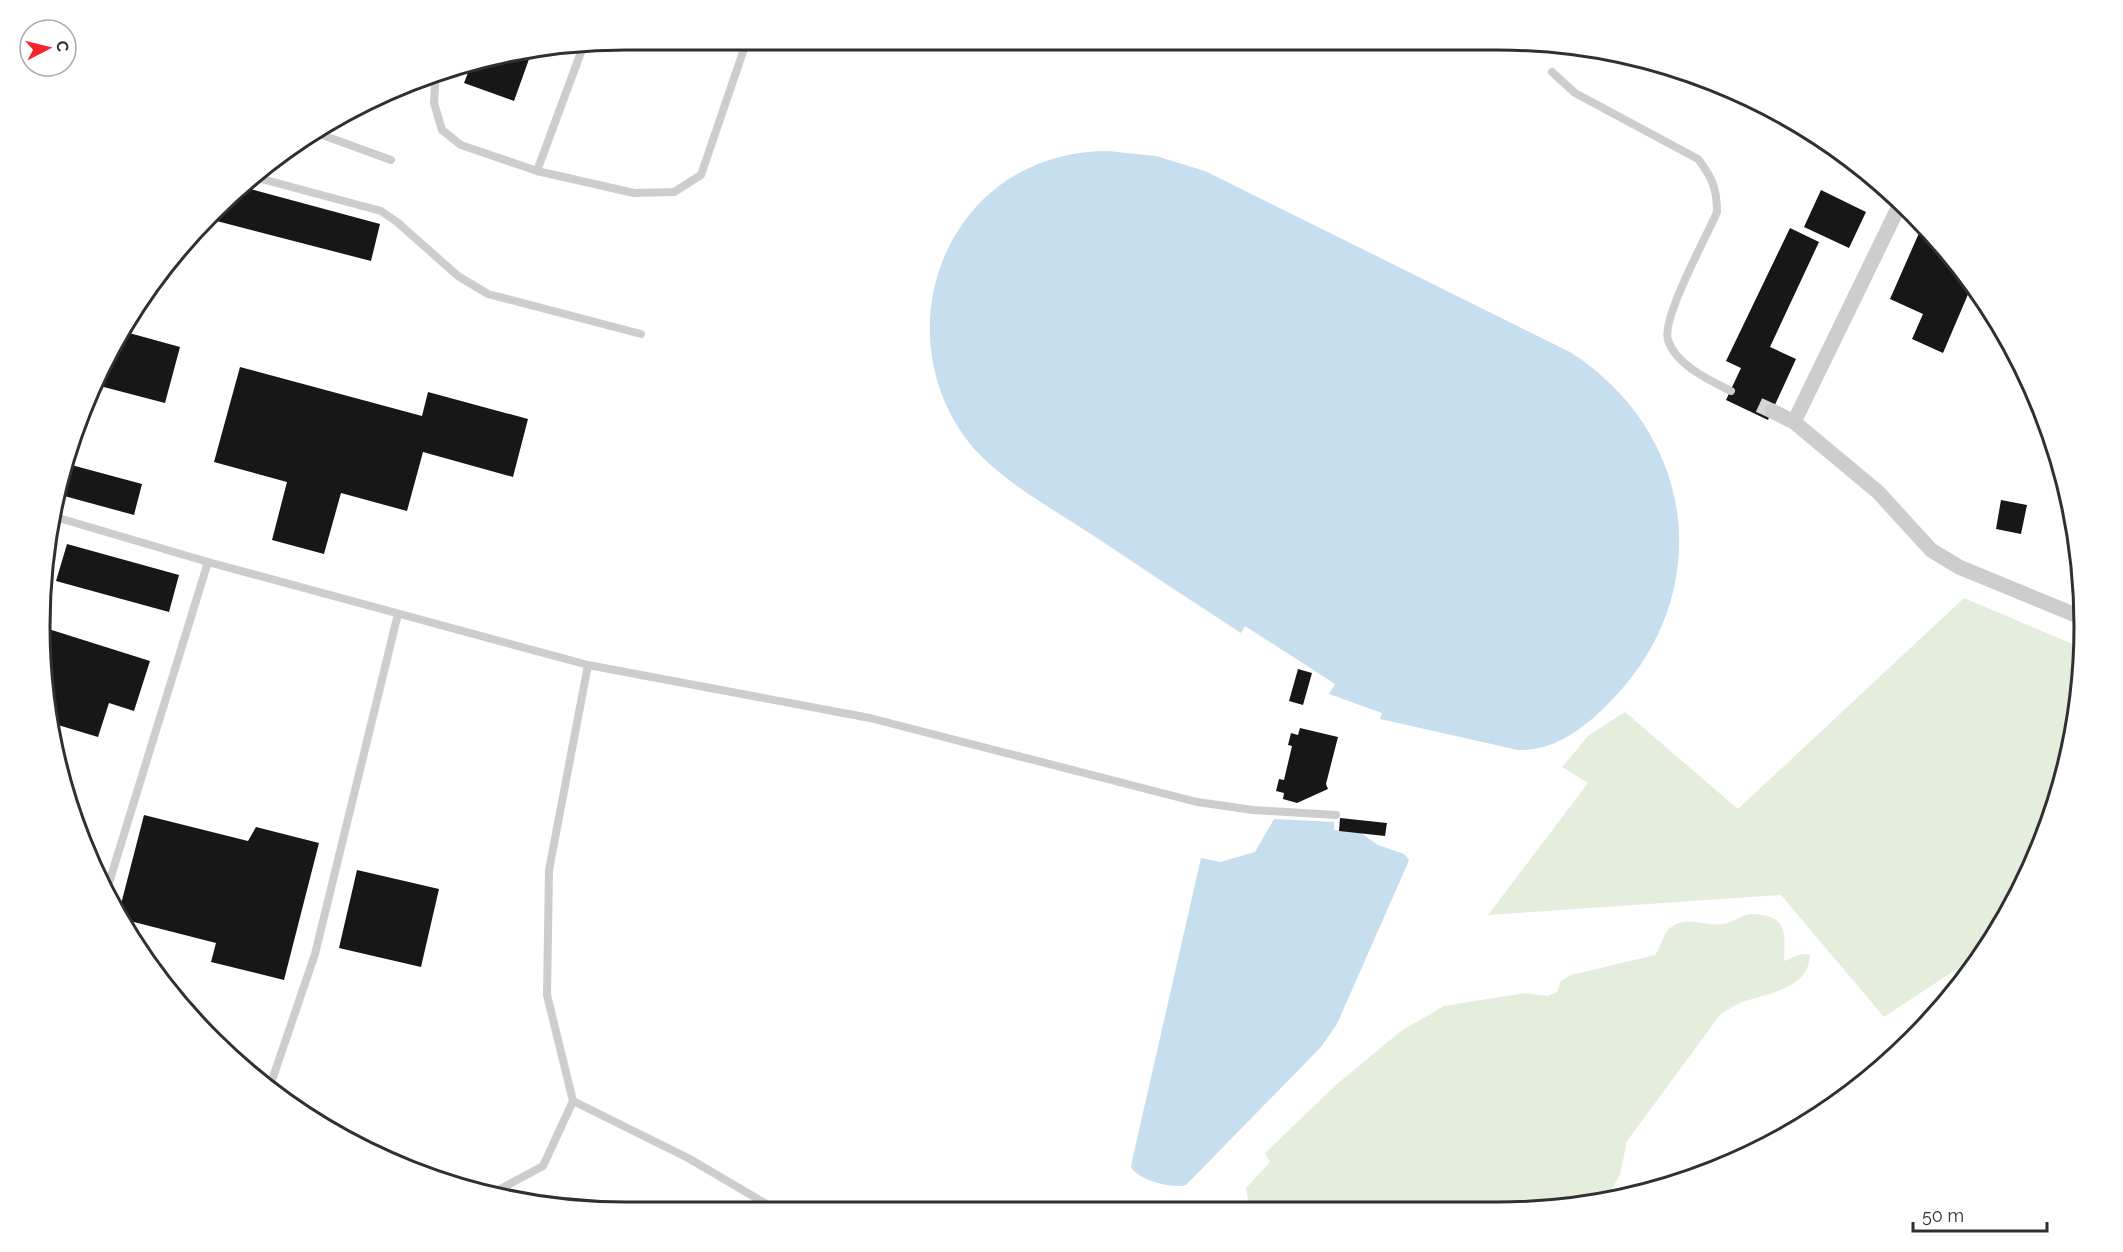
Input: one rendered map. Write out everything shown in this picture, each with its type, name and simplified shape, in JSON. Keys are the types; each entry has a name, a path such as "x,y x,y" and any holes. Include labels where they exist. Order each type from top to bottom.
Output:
{"street":[{"path":"1794,422 1897,211"},
{"path":"1772,411 1794,422 1878,492 1931,550 1959,567 2073,614"}],"lane":[{"path":"435,82 434,103 442,130 460,145 537,171 634,193 674,192 700,175 744,50"},
{"path":"537,171 581,52"},
{"path":"1552,72 1575,93 1698,159 1711,176 1717,194 1717,212 1670,315 1667,339 1679,357 1707,379 1731,390"},
{"path":"324,136 391,160"},
{"path":"263,179 381,211 397,222 458,276 488,294 641,334"},
{"path":"60,518 208,562 588,665 870,718 1197,802 1253,810 1336,815"},
{"path":"109,882 208,562"},
{"path":"272,1080 315,954 398,614"},
{"path":"502,1188 543,1166 573,1101 547,995 549,870 588,665"},
{"path":"573,1101 688,1158 763,1202"}],"green space":[{"path":"1964,598 2073,644 2069,701 2054,775 2030,847 2014,881 1996,914 1962,965 1884,1017 1781,895 1488,915 1588,783 1562,767 1589,735 1625,712 1738,809"},
{"path":"1762,915 1777,921 1784,933 1784,961 1801,954 1810,955 1808,967 1794,983 1740,1003 1720,1015 1627,1141 1620,1175 1611,1191 1572,1198 1535,1201 1248,1202 1246,1188 1270,1162 1265,1153 1336,1085 1401,1031 1444,1006 1525,993 1548,996 1557,992 1561,981 1571,975 1655,955 1668,930 1681,922 1723,924 1742,916"}],"water":[{"path":"1108,151 1156,156 1205,171 1570,352 1613,386 1645,426 1667,471 1678,518 1678,567 1666,615 1643,661 1608,704 1588,722 1567,737 1544,747 1518,750 1380,719 1382,713 1329,694 1335,684 1245,626 1241,633 1022,490 981,456 962,433 947,407 937,379 931,350 930,320 934,290 942,261 969,215 1002,184 1021,172 1063,156"},
{"path":"1274,819 1334,822 1334,830 1361,833 1378,845 1404,854 1409,860 1337,1024 1321,1047 1186,1185 1173,1186 1156,1182 1140,1176 1131,1167 1201,858 1220,862 1255,852"}],"building":[{"path":"529,58 514,101 464,83 468,72"},
{"path":"251,189 380,224 371,261 216,221"},
{"path":"1821,190 1866,212 1849,248 1804,227"},
{"path":"1790,228 1819,242 1770,347 1796,359 1768,420 1726,400 1741,368 1726,361"},
{"path":"1919,233 1968,295 1943,353 1912,339 1923,314 1890,299"},
{"path":"130,333 180,347 165,403 102,386"},
{"path":"240,367 422,416 428,392 528,419 513,477 423,452 407,511 341,493 324,554 272,540 287,482 214,462"},
{"path":"73,465 142,484 134,515 65,496"},
{"path":"2001,500 2027,505 2021,534 1996,529"},
{"path":"67,544 179,575 169,612 56,581"},
{"path":"50,629 150,661 134,711 109,703 98,737 59,725 54,701"},
{"path":"1298,669 1312,673 1303,705 1289,701"},
{"path":"1300,728 1338,737 1326,784 1328,789 1297,803 1283,799 1284,793 1276,791 1279,779 1284,780 1292,746 1288,745 1291,733 1298,735"},
{"path":"144,815 248,841 256,827 319,843 284,980 211,962 216,943 132,921 121,903"},
{"path":"1340,818 1387,823 1385,836 1339,831"},
{"path":"357,870 439,889 421,967 339,948"}],"tunnel":[{"path":"1759,405 1772,411"}]}
